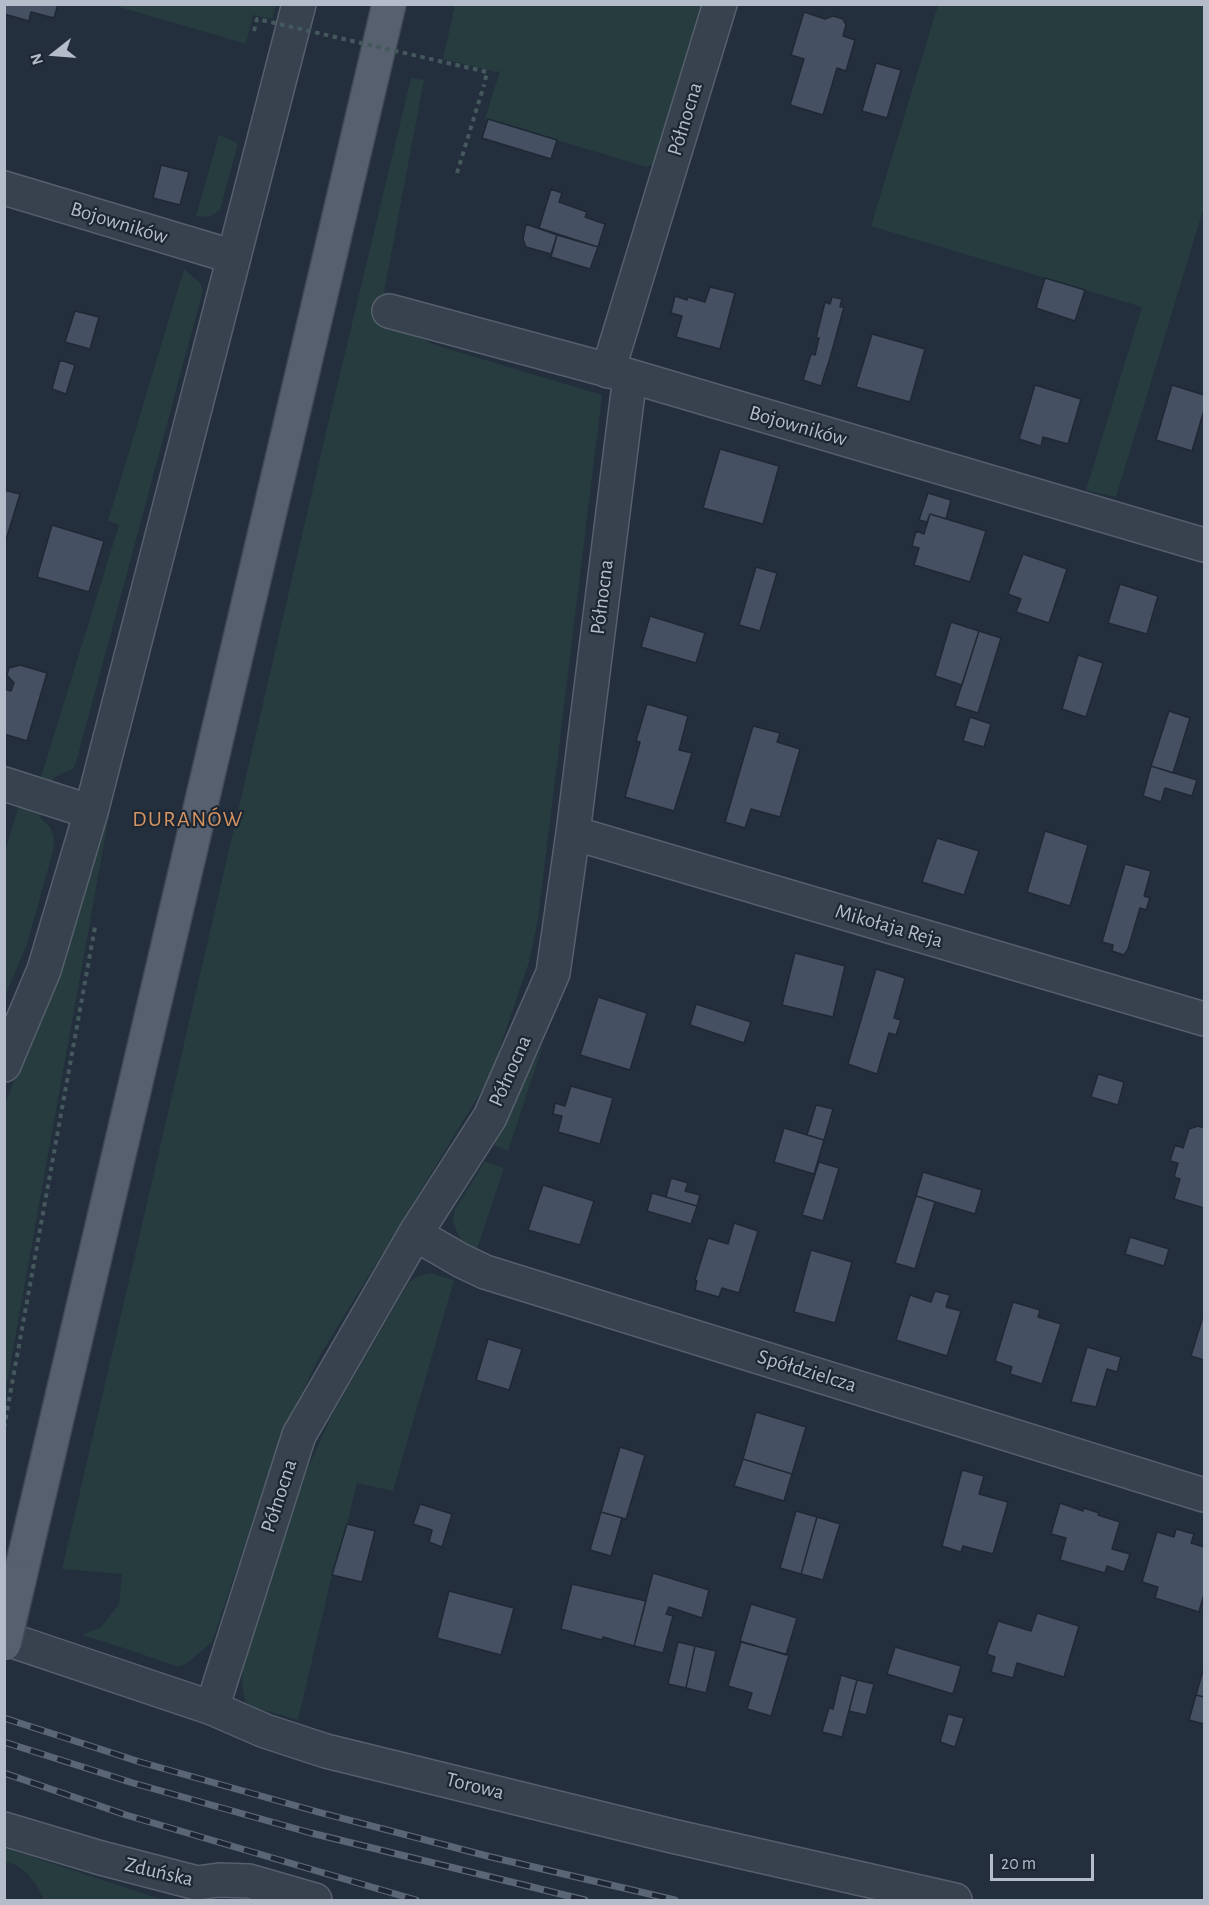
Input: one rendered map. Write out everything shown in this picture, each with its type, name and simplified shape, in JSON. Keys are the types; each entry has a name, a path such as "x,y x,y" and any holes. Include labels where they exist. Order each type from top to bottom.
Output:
{"main road":[{"path":"4,1644 389,4"}],"street":[{"path":"4,1065 44,970 91,812 299,4"},
{"name":"Północna","path":"212,1708 299,1434 415,1234 490,1117 553,973 573,832 619,374 720,4"},
{"name":"Bojowników","path":"4,188 234,257"},
{"name":"Bojowników","path":"389,311 619,374 1204,545"},
{"path":"4,784 91,812"},
{"name":"Mikołaja Reja","path":"573,832 1204,1019"},
{"name":"Spółdzielcza","path":"415,1234 485,1272 1204,1495"},
{"name":"Torowa","path":"4,1638 212,1708 265,1731 326,1751 672,1836 955,1900"},
{"name":"Zduńska","path":"4,1829 101,1858 195,1892 219,1880 249,1881 315,1900"}],"path":[{"path":"254,32 257,19 487,72 457,173"},
{"path":"4,1428 95,925"}],"green space":[{"path":"113,5 276,5 272,19 253,15 246,44"},
{"path":"455,5 707,5 658,162 647,167 485,119 500,71 496,72 443,59"},
{"path":"938,5 1204,5 1204,207 1116,497 1086,490 1142,307 871,226"},
{"path":"411,78 424,80 384,292 403,297 400,329 435,345 602,395 538,919 529,962 490,1077 319,1357 295,1408 264,1487 212,1642 187,1663 178,1667 82,1635 101,1627 119,1604 122,1574 62,1569 326,432"},
{"path":"219,135 238,143 220,210 209,217 196,216"},
{"path":"184,269 200,283 203,290 77,759 74,768 55,777 51,783 40,780 119,525 108,521"},
{"path":"111,795 5,1394 5,1103 43,1013"},
{"path":"19,805 42,811 40,818 50,827 54,847 27,944 5,996 5,852"},
{"path":"544,1042 508,1151 494,1145"},
{"path":"485,1161 504,1168 476,1252 461,1240 453,1223 455,1209"},
{"path":"430,1273 454,1280 393,1491 357,1483 332,1575 298,1720 254,1707 245,1701 242,1683 243,1659 307,1470 333,1413 409,1282 418,1276"},
{"path":"5,1848 163,1900 44,1900 28,1874 16,1865 5,1862"}],"building":[{"path":"4,4 58,4 54,18 31,12 29,21 4,14"},
{"path":"804,12 825,19 833,16 843,19 846,25 843,36 855,40 846,71 837,68 823,115 790,105 804,59 791,55"},
{"path":"876,63 901,70 887,118 862,111"},
{"path":"488,119 557,140 551,159 482,138"},
{"path":"161,165 189,172 180,205 153,198"},
{"path":"551,189 562,193 559,202 587,212 585,217 605,224 598,247 539,228"},
{"path":"526,224 557,235 551,254 526,247 523,239"},
{"path":"557,235 598,247 590,269 551,257"},
{"path":"1045,278 1085,290 1075,321 1036,308"},
{"path":"710,287 735,293 720,349 676,337 682,316 671,313 675,296 705,302"},
{"path":"832,297 842,299 840,307 844,307 821,386 803,380 811,354 815,355 819,338 816,338 825,302 830,304"},
{"path":"75,311 99,317 90,349 65,342"},
{"path":"872,334 925,349 910,402 856,387"},
{"path":"60,360 75,365 66,394 52,389"},
{"path":"1035,385 1081,399 1068,444 1043,437 1041,446 1019,439"},
{"path":"1172,385 1204,395 1204,410 1192,451 1156,440"},
{"path":"720,449 779,466 763,524 703,508"},
{"path":"4,490 20,494 4,546"},
{"path":"928,493 951,500 946,519 930,514 927,522 919,520"},
{"path":"930,514 986,531 970,582 914,565 919,548 912,546 916,531 924,534"},
{"path":"52,525 104,541 89,592 37,577"},
{"path":"1023,554 1067,569 1049,623 1016,612 1021,599 1008,594"},
{"path":"756,567 777,573 760,631 739,625"},
{"path":"1120,584 1158,596 1147,634 1108,623"},
{"path":"650,616 705,633 696,663 641,647"},
{"path":"951,622 979,631 962,685 935,676"},
{"path":"979,631 1001,638 978,713 955,706"},
{"path":"1078,655 1103,663 1086,717 1062,709"},
{"path":"20,665 47,673 27,741 4,734 4,689 11,691 14,683 7,675 9,668"},
{"path":"647,704 688,716 679,750 692,753 674,811 625,797 640,742 636,741"},
{"path":"1169,711 1190,718 1173,773 1151,766"},
{"path":"970,717 991,724 984,747 963,741"},
{"path":"753,726 780,733 777,742 800,749 780,817 751,809 745,828 725,822"},
{"path":"1151,766 1197,780 1192,796 1165,788 1161,802 1143,796"},
{"path":"1045,831 1088,845 1070,906 1027,892"},
{"path":"937,838 979,851 964,895 922,882"},
{"path":"1125,864 1151,871 1144,896 1150,898 1146,910 1140,908 1128,949 1124,955 1112,951 1113,945 1102,942"},
{"path":"795,953 845,966 833,1017 782,1005"},
{"path":"876,969 905,978 894,1018 901,1020 896,1035 889,1033 877,1074 848,1064"},
{"path":"598,997 647,1013 630,1070 580,1055"},
{"path":"696,1004 751,1022 744,1043 690,1025"},
{"path":"1098,1074 1124,1082 1118,1105 1091,1097"},
{"path":"571,1086 613,1098 600,1144 558,1132 562,1116 553,1114 555,1103 565,1106"},
{"path":"816,1105 833,1109 824,1140 807,1135"},
{"path":"1198,1126 1204,1128 1204,1208 1174,1199 1180,1179 1174,1177 1178,1163 1170,1161 1175,1145 1183,1148 1189,1129"},
{"path":"784,1128 824,1140 814,1174 774,1162"},
{"path":"819,1162 839,1168 823,1221 802,1215"},
{"path":"923,1172 982,1190 975,1214 916,1196"},
{"path":"671,1178 688,1183 685,1191 700,1195 697,1206 666,1197"},
{"path":"543,1185 594,1201 580,1245 528,1230"},
{"path":"652,1193 697,1206 691,1224 647,1211"},
{"path":"916,1196 935,1202 915,1269 895,1263"},
{"path":"734,1223 758,1231 739,1293 722,1288 719,1297 695,1290 697,1281 695,1280 708,1238 728,1244"},
{"path":"1130,1237 1169,1249 1164,1266 1125,1254"},
{"path":"811,1250 852,1262 835,1323 794,1312"},
{"path":"935,1291 950,1295 946,1307 961,1311 947,1356 896,1340 910,1295 931,1302"},
{"path":"1013,1302 1040,1310 1038,1317 1061,1324 1042,1384 1010,1374 1012,1367 995,1361"},
{"path":"1204,1313 1204,1360 1191,1356"},
{"path":"488,1339 522,1349 509,1390 476,1380"},
{"path":"1087,1347 1121,1357 1117,1372 1107,1369 1096,1407 1071,1402"},
{"path":"756,1412 806,1427 792,1474 743,1459"},
{"path":"620,1447 645,1455 626,1519 601,1512"},
{"path":"743,1459 792,1474 784,1501 734,1486"},
{"path":"962,1470 984,1476 979,1494 1008,1502 993,1554 963,1546 961,1552 942,1546"},
{"path":"1060,1503 1083,1511 1084,1508 1120,1522 1112,1549 1130,1554 1124,1572 1107,1566 1105,1573 1060,1560 1066,1538 1051,1534"},
{"path":"420,1504 452,1514 442,1547 429,1542 432,1530 413,1524"},
{"path":"796,1511 817,1517 801,1574 780,1568"},
{"path":"601,1512 622,1518 611,1556 590,1550"},
{"path":"817,1517 840,1524 823,1580 801,1574"},
{"path":"347,1524 375,1531 362,1582 332,1575"},
{"path":"1176,1529 1194,1534 1191,1543 1204,1547 1204,1594 1199,1612 1155,1598 1158,1587 1142,1582 1157,1532 1174,1537"},
{"path":"653,1573 709,1590 702,1618 669,1607 666,1614 673,1616 663,1653 634,1646"},
{"path":"572,1584 646,1601 634,1646 561,1629"},
{"path":"449,1591 514,1608 501,1655 437,1638"},
{"path":"751,1604 797,1618 786,1655 740,1641"},
{"path":"1037,1613 1079,1626 1064,1677 1017,1663 1013,1678 991,1672 995,1657 987,1654 998,1621 1031,1631"},
{"path":"678,1642 695,1646 686,1688 668,1684"},
{"path":"741,1642 789,1655 771,1716 747,1709 752,1693 728,1686"},
{"path":"695,1646 716,1651 706,1693 686,1688"},
{"path":"895,1647 961,1666 953,1694 887,1674"},
{"path":"1204,1667 1204,1697 1196,1695"},
{"path":"841,1675 857,1680 842,1737 822,1732 829,1708 833,1709"},
{"path":"857,1680 874,1684 866,1715 849,1711"},
{"path":"1196,1695 1204,1697 1204,1724 1189,1720"},
{"path":"948,1714 964,1718 955,1747 940,1742"}],"railway":[{"path":"4,1718 140,1762 318,1812 491,1857 675,1900"},
{"path":"4,1742 133,1783 311,1833 585,1900"},
{"path":"4,1773 126,1815 416,1900"}],"district":[{"name":"DURANÓW","path":"188,819"}]}
